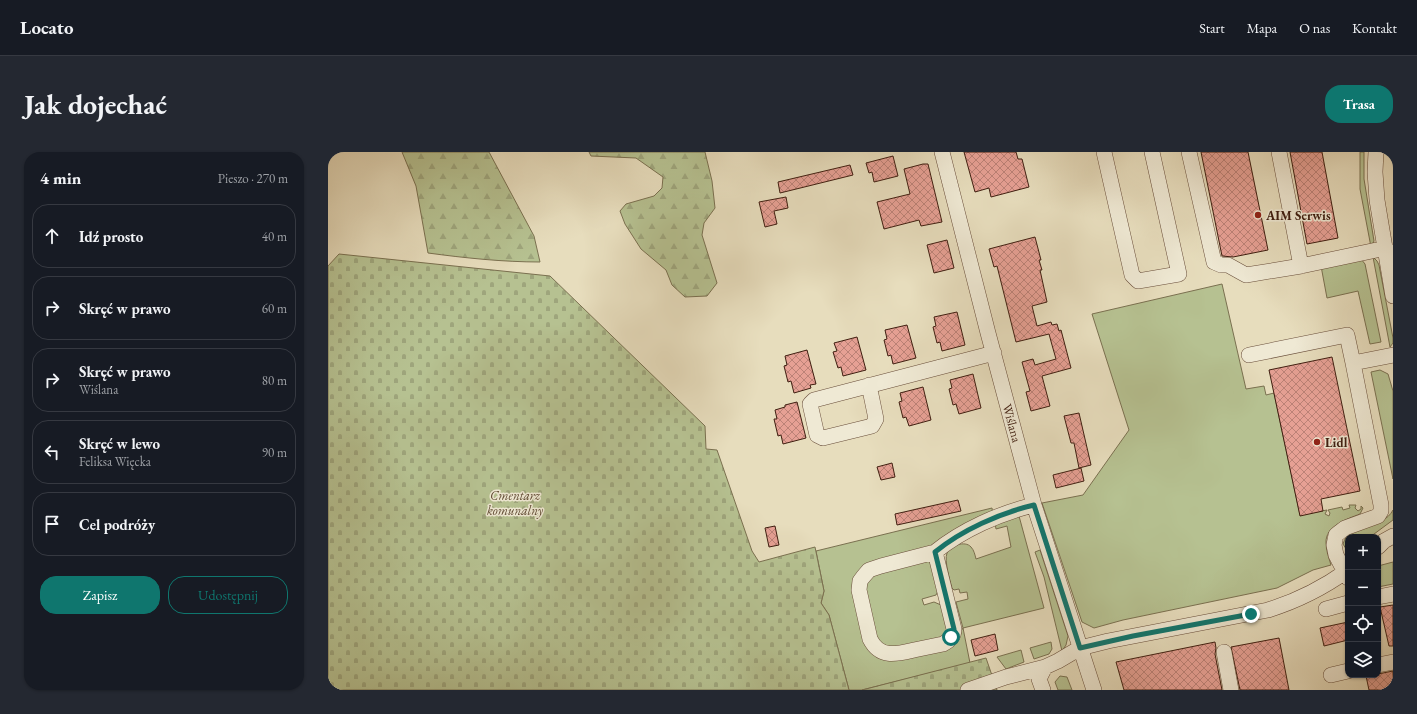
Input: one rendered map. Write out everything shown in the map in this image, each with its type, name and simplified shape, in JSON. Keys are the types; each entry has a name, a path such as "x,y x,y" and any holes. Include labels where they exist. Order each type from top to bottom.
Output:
{"street":[{"name":"Wiślana","path":"942,152 1034,505 1094,690"},
{"path":"1104,152 1132,275 1138,281 1179,274 1152,152"},
{"path":"1189,152 1214,262 1221,265 1228,265 1246,275 1301,266 1386,248"},
{"path":"1279,152 1301,266"},
{"path":"1376,152 1375,172 1378,200 1393,296"},
{"path":"1249,355 1347,335 1381,511 1378,516 1345,528 1336,535 1334,545 1336,555 1345,570"},
{"path":"869,385 876,419 872,426 823,438 817,435 810,404 814,400 869,385 994,353"},
{"path":"1353,363 1393,355"},
{"path":"935,552 954,633 948,641 942,644 895,655 876,648 870,639 859,590 860,581 866,574 874,568 935,552 951,540 972,528 1021,508 1034,505"},
{"path":"1381,544 1393,536"},
{"path":"1381,552 1393,547"},
{"path":"968,690 1006,676 1045,667 1080,648 1108,641 1268,610 1308,594 1345,574"},
{"path":"1381,596 1393,594"},
{"path":"1326,608 1345,604"},
{"path":"1224,652 1231,690"},
{"path":"1381,664 1393,662"},
{"path":"1043,690 1039,679 1045,667"},
{"path":"1332,675 1345,672"}],"green space":[{"path":"402,152 489,152 534,236 540,262 456,257 428,253 416,186"},
{"path":"589,152 705,152 712,181 715,208 704,223 702,235 717,283 707,296 685,297 672,285 666,270 641,249 625,224 620,211 626,204 654,196 662,188 663,177 636,158 591,156"},
{"path":"1360,152 1364,152 1364,179 1374,241 1371,247 1360,189"},
{"name":"Cmentarz komunalny","path":"339,254 550,276 705,426 706,449 717,450 752,551 759,562 815,547 824,591 821,603 829,615 849,690 328,690 328,266"},
{"path":"1373,257 1379,265 1393,338 1393,343 1390,347"},
{"path":"1361,259 1365,264 1381,342 1370,344 1358,291 1327,298 1321,266"},
{"path":"1222,284 1246,389 1264,386 1266,395 1274,393 1300,515 1327,510 1325,514 1329,516 1330,513 1328,510 1342,507 1343,510 1350,508 1349,505 1356,505 1355,508 1358,511 1361,509 1361,506 1363,508 1360,514 1338,524 1329,532 1326,546 1331,565 1313,570 1277,588 1123,620 1094,628 1082,622 1042,503 1083,495 1129,430 1092,314"},
{"path":"1380,370 1388,374 1393,391 1393,479 1371,372"},
{"path":"992,508 993,515 937,544 862,570 872,650 953,643 963,628 970,663 862,690 849,690 829,615 821,603 824,591 816,551"},
{"path":"1393,510 1393,520 1374,534 1350,534 1382,521"},
{"path":"1019,516 1044,608 963,628 956,602 968,599 967,592 960,593 959,589 954,590 952,588 947,565 947,553 954,546 965,544 972,548 976,559 1011,547 1007,526 996,529 995,523"},
{"path":"1040,550 1068,636 1066,645 1062,651 1044,577 1035,552"},
{"path":"926,560 932,564 938,591 936,595 922,599 924,605 934,602 941,605 948,631 945,638 899,650 877,643 863,587 868,576"},
{"path":"1393,562 1393,584 1381,586 1381,565"},
{"path":"1051,642 1052,649 1049,654 1034,659 1030,648"},
{"path":"1021,650 1024,662 1006,669 997,657"},
{"path":"986,658 997,690 862,690"},
{"path":"1060,676 1067,677 1072,690 1058,690 1055,682"}],"building":[{"path":"964,152 1016,152 1018,159 1022,159 1029,187 991,197 989,188 975,192"},
{"path":"1201,152 1248,152 1268,250 1233,257 1222,256"},
{"path":"1290,152 1322,152 1338,238 1307,244"},
{"path":"893,156 898,176 874,182 872,172 869,173 866,163"},
{"path":"928,164 942,222 921,226 919,220 884,229 877,202 910,194 904,169"},
{"path":"850,165 853,175 780,193 778,182"},
{"path":"786,197 788,208 774,211 777,224 765,227 759,202"},
{"path":"1035,237 1041,260 1039,260 1042,270 1040,270 1047,302 1032,306 1037,326 1051,322 1052,325 1057,324 1059,331 1061,330 1071,368 1042,376 1050,406 1031,411 1026,392 1030,391 1022,362 1033,359 1035,365 1056,359 1049,334 1016,342 997,266 994,267 989,249"},
{"path":"947,240 954,268 934,273 927,245"},
{"path":"957,312 965,345 942,351 940,342 937,343 933,327 936,326 934,317"},
{"path":"907,325 916,358 893,364 891,355 888,356 884,340 887,339 885,330"},
{"path":"857,337 866,370 843,376 841,367 838,368 833,352 837,351 834,343"},
{"path":"807,350 816,384 810,385 811,388 794,393 791,381 788,382 784,366 787,365 785,356"},
{"name":"Lidl","path":"1332,357 1360,491 1321,499 1323,511 1300,516 1269,370"},
{"path":"973,374 981,408 959,414 956,404 953,405 949,389 952,388 950,380"},
{"path":"923,387 931,420 909,426 906,417 903,418 899,402 902,401 900,393"},
{"path":"797,402 806,438 783,444 781,435 778,436 774,419 777,419 775,410 785,407 785,405"},
{"path":"1079,413 1091,465 1079,468 1074,443 1071,443 1064,416"},
{"path":"892,463 895,477 881,480 877,467"},
{"path":"1081,468 1084,481 1056,488 1053,475"},
{"path":"958,500 961,511 897,525 895,514"},
{"path":"775,526 779,545 769,547 765,528"},
{"path":"1393,605 1393,646 1389,646 1381,607"},
{"path":"1345,623 1345,641 1324,646 1320,628"},
{"path":"995,634 998,650 975,656 971,640"},
{"path":"1279,638 1289,690 1240,690 1231,647"},
{"path":"1215,642 1215,654 1222,690 1124,690 1116,662"},
{"path":"1393,671 1393,690 1369,690 1366,678 1381,678 1381,673"}],"place":[{"name":"AIM Serwis","path":"1258,215"},
{"name":"Lidl","path":"1317,442"}],"route":[{"path":"951,637 954,633 954,629 935,552 951,540 972,528 1021,508 1034,505 1080,648 1133,636 1251,614"}]}
